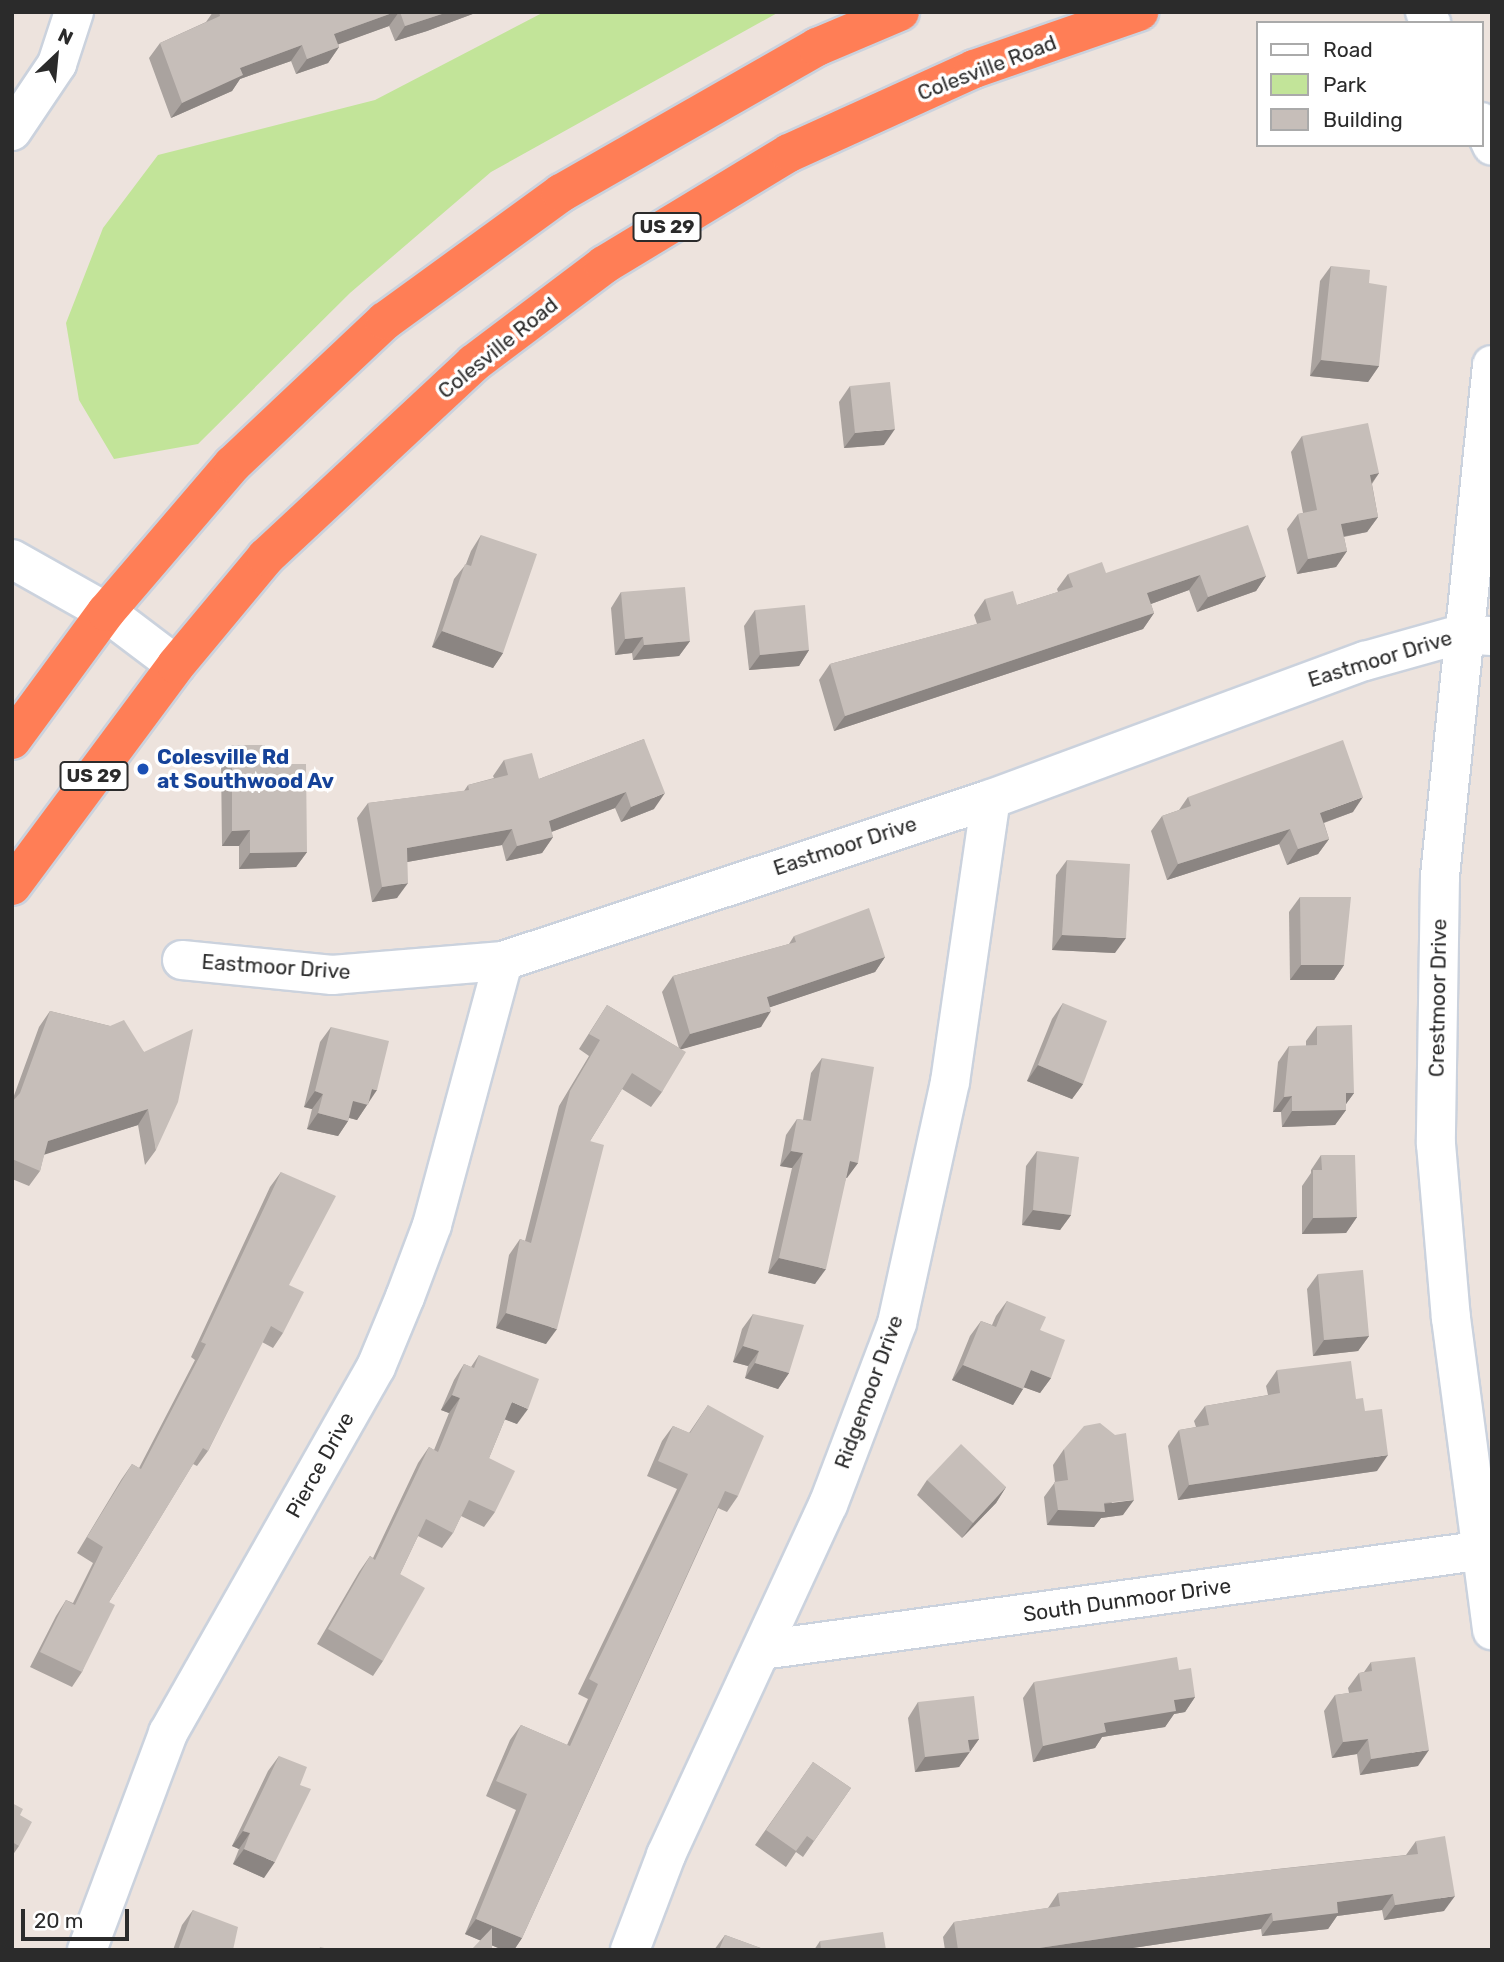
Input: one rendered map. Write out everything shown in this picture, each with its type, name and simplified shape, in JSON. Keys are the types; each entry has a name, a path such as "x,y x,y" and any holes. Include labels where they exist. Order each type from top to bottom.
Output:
{"highway":[{"path":"12,740 106,612 233,464 385,321 561,192 805,53 900,12"},
{"name":"Colesville Road","path":"12,886 176,665 267,557 356,467 474,363 604,265 789,153 974,69 1139,12"}],"street":[{"path":"12,131 57,64 74,12"},
{"path":"1483,126 1492,146"},
{"name":"Crestmoor Drive","path":"1492,365 1476,635 1440,876 1436,1144 1485,1550 1492,1630"},
{"path":"12,559 106,612 176,665"},
{"name":"Eastmoor Drive","path":"182,960 332,975 503,961 991,799 1200,719 1476,635"},
{"name":"Ridgemoor Drive","path":"630,1950 666,1855 828,1505 897,1323 950,1082 991,799"},
{"name":"Pierce Drive","path":"87,1950 168,1733 376,1367 432,1225 503,961"},
{"name":"South Dunmoor Drive","path":"762,1650 1485,1550"}],"green space":[{"path":"544,12 779,12 491,172 350,293 198,444 114,459 79,400 66,323 103,228 158,155 375,100"}],"building":[{"path":"219,12 395,12 334,34 339,47 307,59 302,45 240,68 243,75 182,103 160,43 220,16"},
{"path":"400,12 448,12 405,26"},
{"path":"1331,266 1370,270 1369,283 1387,286 1379,366 1321,360"},
{"path":"890,382 895,429 855,433 850,386"},
{"path":"1368,423 1379,473 1370,475 1378,517 1341,524 1347,551 1308,559 1298,514 1317,510 1302,436"},
{"path":"1248,525 1266,576 1208,597 1200,575 1147,593 1154,613 845,716 830,664 991,620 985,599 1013,591 1017,605 1073,587 1068,574 1102,562 1106,573"},
{"path":"481,535 537,554 503,653 442,631 465,564 471,566"},
{"path":"685,587 690,641 644,645 643,637 625,639 621,592"},
{"path":"805,605 809,650 760,655 755,610"},
{"path":"644,739 665,793 631,807 626,792 549,821 553,837 517,846 512,829 407,848 408,883 382,887 368,803 469,790 468,785 508,775 504,760 532,753 539,779"},
{"path":"1343,740 1363,797 1320,813 1329,839 1298,849 1290,829 1178,864 1162,816 1191,806 1188,797"},
{"path":"232,745 265,745 265,764 306,764 307,852 250,853 250,830 232,831"},
{"path":"1067,860 1130,864 1126,938 1062,935"},
{"path":"1300,897 1351,897 1344,965 1301,965"},
{"path":"869,908 885,957 767,997 771,1011 690,1034 673,976 796,942 794,936"},
{"path":"1063,1003 1107,1021 1083,1084 1038,1065"},
{"path":"607,1005 686,1052 662,1092 632,1073 590,1141 604,1145 557,1329 506,1313 520,1239 531,1243 570,1091 600,1040 589,1034"},
{"path":"50,1011 110,1026 124,1020 144,1052 193,1029 178,1102 156,1150 148,1109 48,1141 40,1171 12,1159 12,1102 20,1093"},
{"path":"1352,1025 1354,1093 1346,1093 1346,1110 1292,1111 1292,1096 1284,1097 1289,1046 1317,1045 1317,1026"},
{"path":"331,1027 389,1041 377,1090 372,1089 368,1105 353,1101 348,1121 318,1113 323,1094 315,1091"},
{"path":"822,1058 874,1067 858,1163 850,1161 826,1269 779,1258 803,1153 791,1151 797,1119 811,1121"},
{"path":"1037,1151 1079,1157 1071,1215 1033,1210"},
{"path":"1321,1155 1355,1155 1357,1217 1313,1218 1313,1170 1322,1170"},
{"path":"281,1172 336,1196 289,1285 304,1292 283,1333 271,1326 208,1451 203,1448 109,1602 115,1605 82,1672 40,1652 66,1600 75,1605 103,1547 87,1537 132,1464 141,1469 206,1344 201,1342"},
{"path":"1363,1270 1369,1336 1324,1340 1318,1274"},
{"path":"1007,1301 1046,1317 1040,1330 1065,1340 1051,1378 1031,1370 1023,1389 963,1365 981,1321 996,1327"},
{"path":"753,1314 804,1325 789,1373 755,1363 759,1351 743,1346"},
{"path":"479,1355 539,1379 528,1409 512,1402 489,1458 515,1471 495,1512 469,1500 453,1533 426,1519 400,1574 425,1588 383,1661 328,1629 370,1556 375,1560 429,1447 438,1452 460,1398 452,1395 464,1364 474,1368"},
{"path":"1351,1361 1356,1399 1363,1398 1365,1411 1382,1409 1388,1455 1189,1485 1179,1430 1209,1425 1205,1406 1280,1393 1277,1370"},
{"path":"708,1405 764,1436 738,1496 725,1491 522,1938 476,1919 527,1794 496,1781 521,1725 570,1746 598,1684 589,1679 688,1474 658,1461 673,1426 690,1433"},
{"path":"1100,1423 1115,1435 1126,1433 1134,1500 1104,1503 1105,1512 1058,1510 1054,1482 1068,1480 1064,1449 1084,1426"},
{"path":"961,1444 1006,1487 973,1523 927,1480"},
{"path":"1177,1657 1179,1670 1191,1668 1195,1697 1174,1700 1176,1711 1104,1723 1106,1732 1043,1746 1034,1682"},
{"path":"1415,1657 1429,1750 1371,1759 1368,1739 1343,1742 1335,1695 1362,1691 1359,1673 1372,1671 1371,1662"},
{"path":"974,1696 979,1739 968,1740 970,1752 925,1757 918,1702"},
{"path":"279,1756 307,1767 300,1785 311,1789 275,1862 244,1849 250,1833 243,1831"},
{"path":"813,1762 851,1788 814,1841 807,1836 796,1851 766,1830"},
{"path":"12,1803 23,1809 20,1815 32,1822 19,1846 12,1842"},
{"path":"1445,1836 1455,1896 1395,1905 1393,1894 1337,1902 1338,1913 1273,1921 1272,1913 1026,1950 958,1950 954,1922 1060,1906 1058,1893 1418,1854 1416,1841"},
{"path":"193,1910 238,1927 233,1950 178,1950"},
{"path":"492,1928 492,1950 471,1950"},
{"path":"883,1932 886,1950 821,1950 820,1941"},
{"path":"725,1935 766,1950 719,1950"}],"place":[{"name":"Colesville Rd at Southwood Av","path":"143,769"}]}
